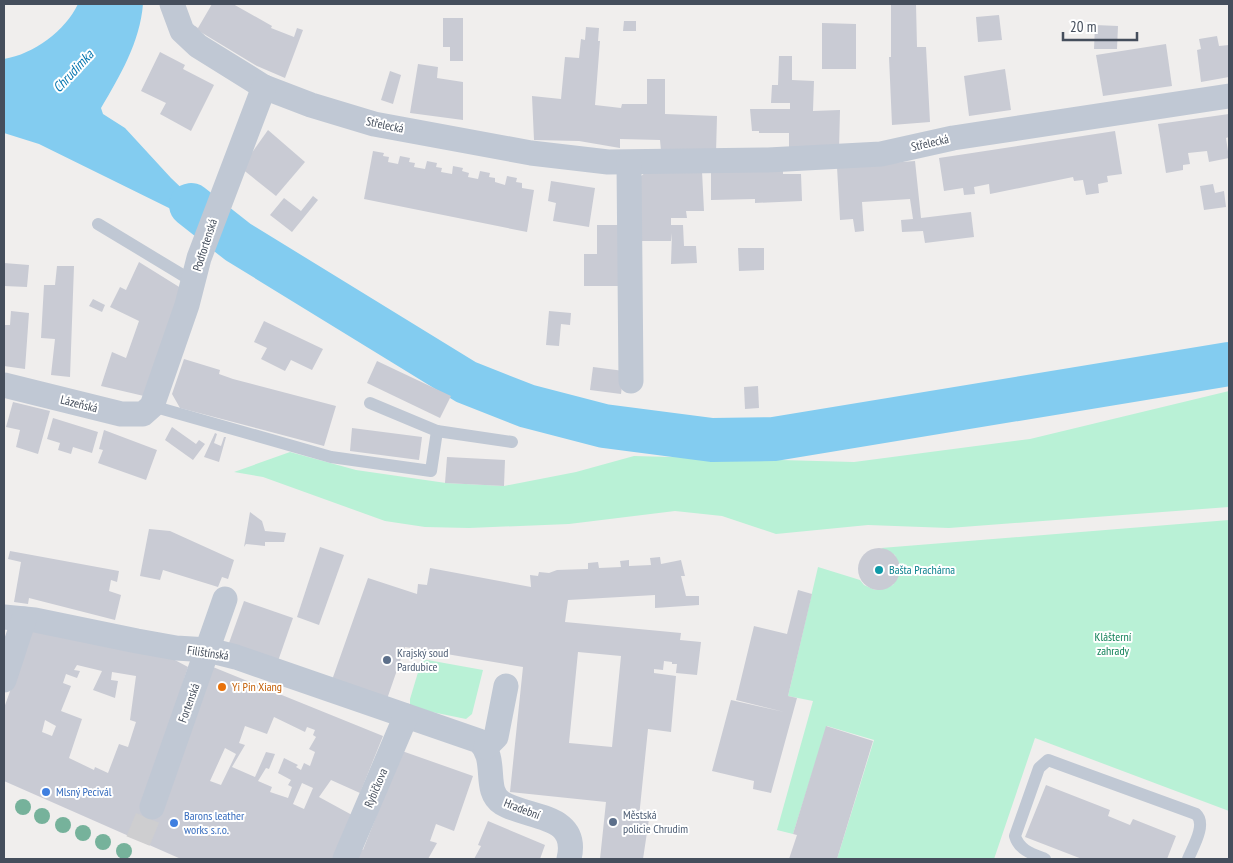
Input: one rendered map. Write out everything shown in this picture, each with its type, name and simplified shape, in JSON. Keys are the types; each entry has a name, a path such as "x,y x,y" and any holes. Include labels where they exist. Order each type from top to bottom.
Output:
{"street":[{"name":"Střelecká","path":"174,8 188,38 242,75 264,87 311,105 374,124 531,153 629,163 660,160 768,160 881,154 953,138 1229,96"},
{"name":"Podfortenská","path":"152,406 194,282 199,258 264,87"},
{"path":"629,163 631,381"},
{"name":"Lázeňská","path":"4,385 121,414 143,414 152,406"},
{"name":"Fortenská","path":"152,807 225,599"},
{"path":"4,680 14,618"},
{"name":"Filištínská","path":"14,618 166,646 208,650 236,657 479,741 486,748"},
{"path":"486,748 496,737 506,686"},
{"name":"Rybičkova","path":"345,859 406,716"},
{"name":"Hradební","path":"486,748 490,758 492,787 497,799 562,826 569,837 571,852 569,859"}],"lane":[{"path":"98,224 194,282"},
{"path":"370,403 437,431 512,442"},
{"path":"152,406 331,457 431,471 437,431"},
{"path":"1045,859 1026,851 1014,836 1038,768 1044,762 1051,760 1196,814 1200,820 1200,826 1188,859"}],"green space":[{"path":"1229,391 1229,507 949,528 868,525 776,534 722,516 675,511 569,524 469,528 425,527 385,521 263,477 234,472 290,452 356,470 446,483 504,486 576,472 634,456 854,462 1030,439"},
{"name":"Klášterní zahrady","path":"1229,520 1229,811 1035,738 994,859 837,859 874,740 827,726 793,834 777,830 813,701 788,696 818,567 860,580 864,585 875,590 893,585 900,571 895,555 881,548"},
{"path":"422,659 483,670 472,714 466,719 427,711 410,705 410,699"}],"water":[{"name":"Chrudimka","path":"78,4 143,4 138,32 122,71 101,108 103,114 125,128 171,178 238,242 39,144 4,133 4,59 26,52 47,40 65,23"}],"building":[{"path":"212,4 233,4 272,26 271,28 294,37 297,28 303,30 285,78 257,66 194,28 195,26 198,28"},
{"path":"891,4 916,4 917,47 926,47 930,122 892,125 889,57 891,57"},
{"path":"999,15 1002,40 978,42 976,17"},
{"path":"443,18 463,18 463,61 450,61 450,47 443,47"},
{"path":"624,21 636,21 636,31 623,31"},
{"path":"822,23 856,24 856,69 822,69"},
{"path":"1095,25 1118,26 1117,49 1094,49"},
{"path":"586,27 599,28 598,41 600,41 595,105 621,108 622,104 647,104 647,79 665,79 665,114 717,116 716,153 661,151 660,140 620,139 620,148 579,141 534,140 532,96 561,99 565,57 579,58 581,39 585,40"},
{"path":"1217,36 1219,46 1229,45 1229,77 1201,82 1197,50 1201,49 1199,39"},
{"path":"1166,44 1172,86 1103,96 1096,55"},
{"path":"160,52 185,65 183,69 214,85 191,131 160,114 166,103 141,91"},
{"path":"779,56 792,56 792,80 814,81 813,111 840,110 839,150 789,150 789,133 759,133 759,131 752,131 750,109 790,109 790,103 771,103 772,85 778,85"},
{"path":"418,64 438,67 437,78 463,82 463,120 410,113"},
{"path":"1005,69 1011,110 969,116 964,76"},
{"path":"390,71 401,75 393,104 381,100"},
{"path":"1229,114 1229,137 1226,138 1229,158 1209,162 1207,151 1188,153 1190,164 1183,165 1183,170 1166,173 1158,124"},
{"path":"268,130 305,162 276,196 241,168"},
{"path":"1115,131 1122,174 1107,176 1108,182 1098,184 1099,193 1086,195 1083,180 1074,181 1073,177 990,194 989,184 974,187 975,194 964,195 963,188 944,191 939,158"},
{"path":"373,151 384,153 383,156 389,157 388,162 398,164 400,156 410,158 409,162 415,163 414,167 425,169 427,161 437,163 436,167 442,168 441,172 452,174 453,166 463,168 462,171 469,173 468,177 478,179 480,171 490,173 489,177 495,178 495,182 505,185 507,176 517,178 516,182 522,183 522,188 534,190 527,232 364,199"},
{"path":"915,161 921,218 971,212 974,237 925,243 923,231 902,232 901,220 913,219 910,199 862,202 864,231 855,232 853,219 840,220 837,167"},
{"path":"783,169 783,174 801,174 802,201 755,203 755,199 711,200 711,171"},
{"path":"702,171 704,211 686,211 687,218 671,218 671,225 683,225 684,246 696,246 697,263 671,264 672,233 671,241 642,241 640,177 646,172"},
{"path":"551,181 595,188 589,227 553,221 556,203 548,201"},
{"path":"1213,184 1215,193 1224,191 1226,207 1204,210 1200,186"},
{"path":"313,196 318,200 292,232 270,215 284,198 301,211"},
{"path":"597,225 623,225 624,286 584,286 584,254 597,254"},
{"path":"738,248 764,248 764,270 739,271"},
{"path":"139,262 184,290 144,396 101,386 112,352 126,358 139,321 110,307 120,287 126,290"},
{"path":"4,263 29,265 27,287 4,286"},
{"path":"57,266 74,266 70,377 51,375 55,339 41,338 44,285 55,285"},
{"path":"93,299 105,305 102,312 89,306"},
{"path":"11,311 29,313 25,369 4,366 4,325 10,325"},
{"path":"549,311 571,313 570,325 561,324 559,346 546,345"},
{"path":"264,321 323,349 312,370 291,360 285,371 261,359 267,348 254,342"},
{"path":"184,359 220,370 219,374 233,379 336,406 324,446 180,408 172,394"},
{"path":"377,361 451,396 440,418 367,383"},
{"path":"593,367 624,371 621,394 590,390"},
{"path":"758,386 759,408 745,409 744,387"},
{"path":"13,402 50,411 38,454 16,447 20,430 6,427"},
{"path":"53,418 98,432 92,453 73,447 71,454 58,450 60,443 47,439"},
{"path":"172,427 196,444 199,440 205,444 193,460 165,440"},
{"path":"352,428 422,437 419,460 350,451"},
{"path":"104,430 157,450 146,480 98,463 103,450 99,449"},
{"path":"215,433 217,434 214,443 221,446 224,437 226,437 219,462 204,457"},
{"path":"447,457 505,460 504,486 445,483"},
{"path":"250,512 262,521 265,531 286,533 284,542 265,542 265,546 246,544 244,547"},
{"path":"149,529 170,531 234,560 228,579 222,577 218,587 163,570 160,580 140,576"},
{"path":"320,547 344,555 319,625 297,617"},
{"name":"Bašta Prachárna","path":"883,548 891,551 897,557 900,569 897,581 891,587 875,590 867,587 861,581 858,565 861,557 867,551"},
{"path":"10,551 119,571 117,582 111,580 109,591 121,595 115,620 29,598 28,604 14,602 21,562 8,559"},
{"path":"660,557 661,564 681,560 685,576 681,576 686,596 699,596 699,605 655,608 655,595 568,600 565,622 681,633 680,640 701,642 697,675 676,673 677,664 672,664 672,662 664,661 663,670 654,669 654,673 676,676 671,732 648,729 639,817 649,819 643,859 600,859 606,802 510,792 523,667 405,647 387,699 332,680 368,578 417,594 418,584 427,585 430,568 531,587 530,575 538,576 539,572 549,573 557,570 588,569 588,563 598,562 599,568 621,567 620,561 629,560 629,566 651,565 650,558","holes":["578,652 621,656 612,747 569,743"]},
{"path":"798,590 812,594 788,696 797,698 771,793 753,789 754,781 712,771 731,700 784,712 736,700 754,626 787,634"},
{"path":"244,601 293,618 278,661 229,643"},
{"path":"32,630 173,659 188,667 172,716 213,667 383,736 360,793 331,780 319,797 352,815 336,859 181,859 4,781 4,708","holes":["77,665 102,671 93,690 115,698 118,681 111,680 112,672 136,676 130,720 136,722 128,747 119,744 108,773 95,767 94,770 69,758 82,719 61,711 71,686 63,683 66,674 77,678 80,671 74,670","274,717 305,732 307,727 315,730 313,735 316,737 309,749 315,752 310,766 304,763 301,770 296,767 298,765 284,758 278,773 291,780 288,785 292,787 288,798 270,792 272,787 258,781 266,768 269,769 275,754 266,752 255,777 232,767 245,745 239,743 245,726 267,734","45,720 56,726 52,736 42,732","225,748 236,754 221,785 210,781","302,783 313,788 304,809 293,804"]},
{"path":"826,726 873,741 837,859 789,859 797,835 793,834"},
{"path":"402,751 473,776 454,831 436,824 430,841 437,843 428,859 357,859 361,849 363,850"},
{"path":"1046,785 1110,810 1108,816 1130,825 1133,819 1176,836 1167,859 1082,859 1025,837"},
{"path":"488,821 545,845 540,859 474,859 481,846 478,845"}],"waterway":[{"path":"191,205 238,242 466,382 527,406 604,426 712,440 774,439 1229,364"}],"tunnel":[{"path":"138,841 152,807"}],"place":[{"name":"Bašta Prachárna","path":"879,570"},
{"name":"Krajský soud Pardubice","path":"387,660"},
{"name":"Yi Pin Xiang","path":"222,687"},
{"name":"Mlsný Pecivál","path":"46,792"},
{"name":"Městská policie Chrudim","path":"613,822"},
{"name":"Barons leather works s.r.o.","path":"174,823"}]}
